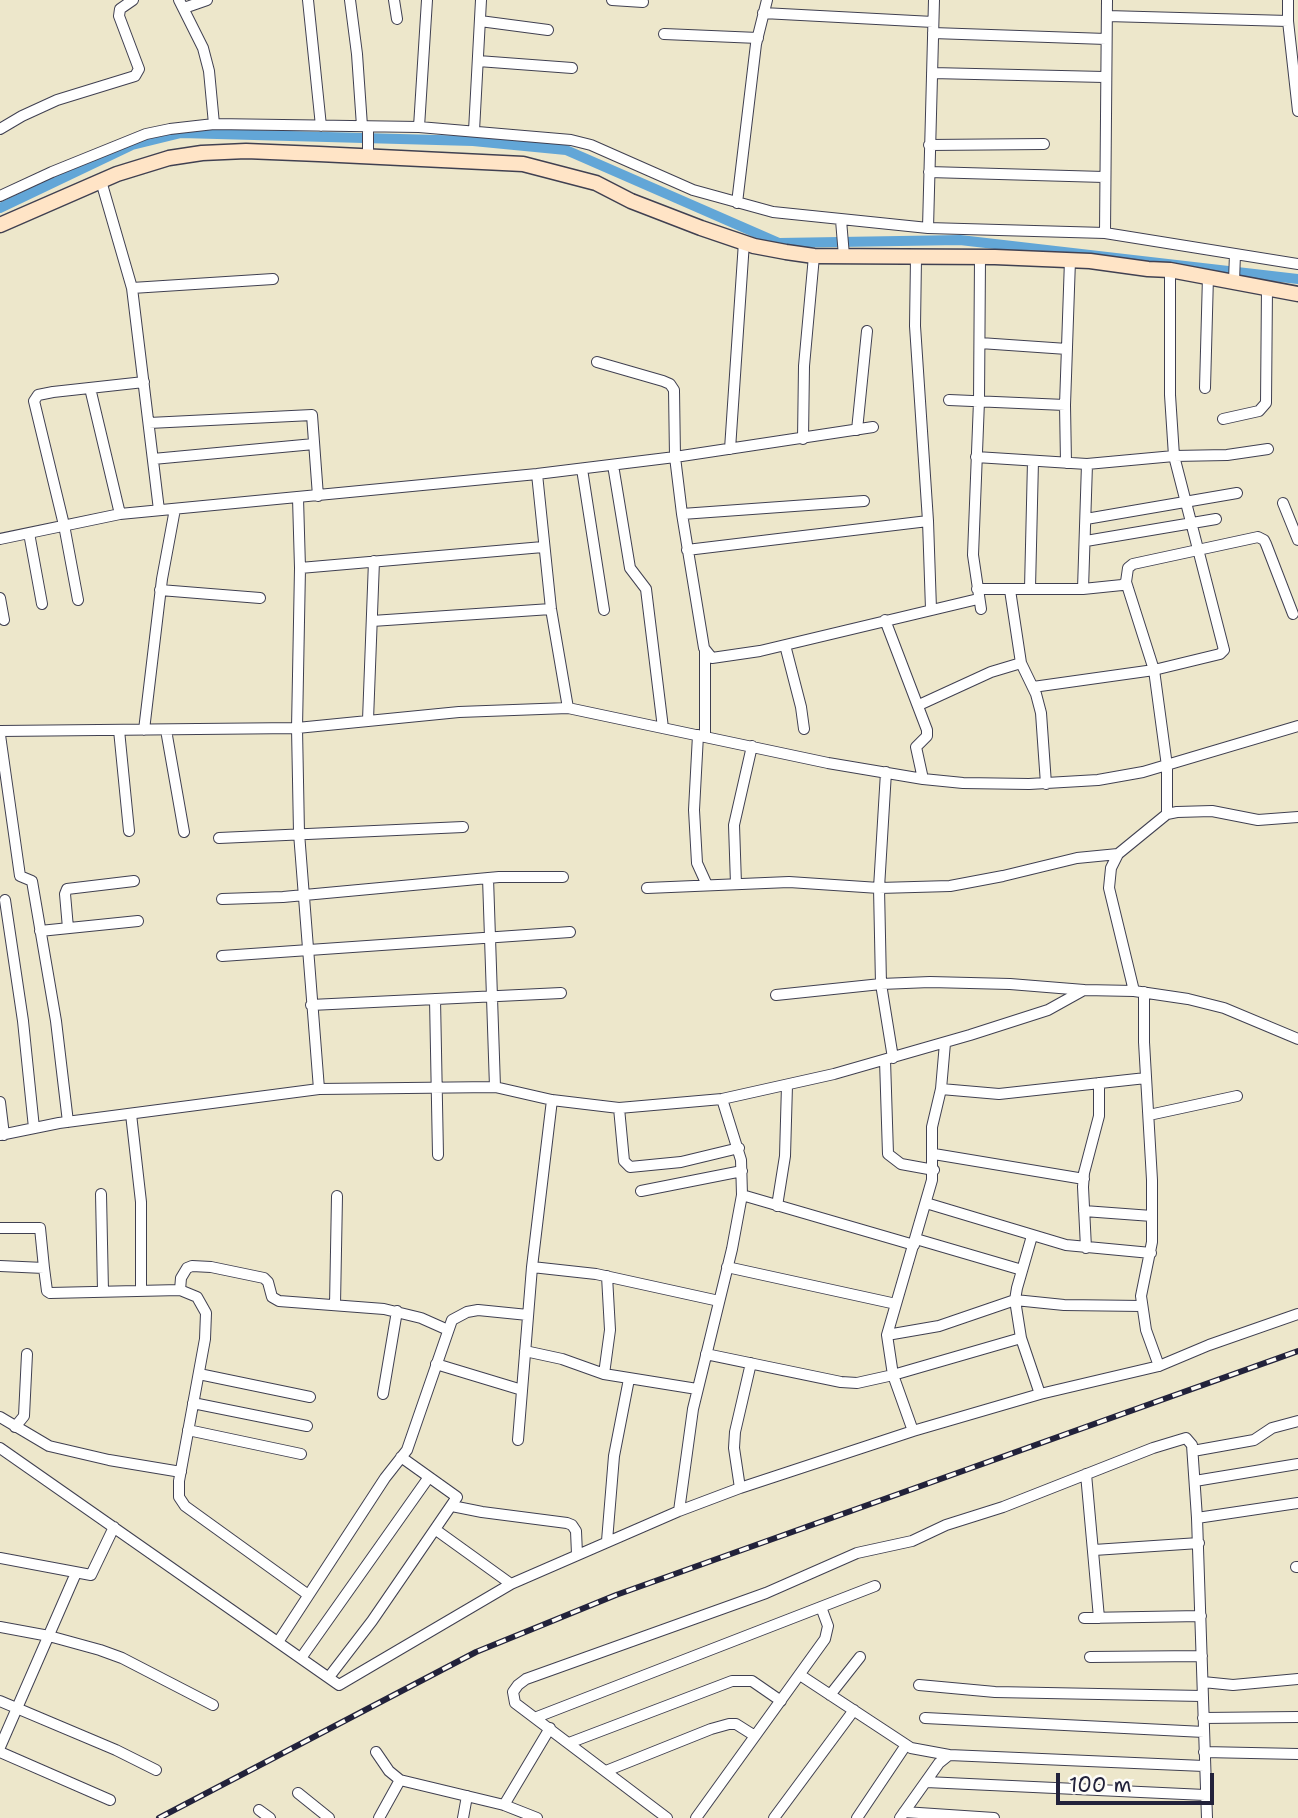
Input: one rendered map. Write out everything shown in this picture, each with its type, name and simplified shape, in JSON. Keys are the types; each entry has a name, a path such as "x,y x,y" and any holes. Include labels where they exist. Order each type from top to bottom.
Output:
{"street":[{"path":"0,129 57,100 135,76 139,69 119,16 120,9 133,0"},
{"path":"207,0 181,4 203,48 209,71 214,124"},
{"path":"308,0 321,126"},
{"path":"350,0 367,137"},
{"path":"394,0 397,19"},
{"path":"419,127 427,0"},
{"path":"474,131 481,0"},
{"path":"612,0 643,2"},
{"path":"737,203 758,38 767,0"},
{"path":"928,229 934,0"},
{"path":"1105,233 1104,78 1107,0"},
{"path":"1288,0 1298,111"},
{"path":"763,13 933,22"},
{"path":"1107,16 1291,18"},
{"path":"480,21 548,30"},
{"path":"933,33 1107,39"},
{"path":"664,34 758,38"},
{"path":"478,61 572,68"},
{"path":"932,73 1104,78"},
{"path":"0,196 146,134 170,128 214,124 321,126 367,137 546,169 596,183 631,201 744,242 814,256 844,251 916,258 1090,261 1208,276 1235,267 1298,264"},
{"path":"0,225 101,181 169,158 367,137 419,127 550,136 591,145 693,190 773,212 928,229 1105,233 1235,267 1267,288 1298,294"},
{"path":"929,145 1044,145"},
{"path":"929,172 1104,177"},
{"path":"101,181 132,288 159,510"},
{"path":"841,220 844,251"},
{"path":"730,449 744,242"},
{"path":"803,439 804,366 814,256"},
{"path":"916,258 915,326 931,609"},
{"path":"979,599 972,555 979,401 980,258"},
{"path":"1066,463 1065,405 1070,260"},
{"path":"1033,687 1154,670 1220,654 1224,650 1174,456 1170,395 1170,270"},
{"path":"1205,388 1208,276"},
{"path":"132,288 274,279"},
{"path":"1223,419 1259,411 1266,403 1267,288"},
{"path":"857,430 867,331"},
{"path":"980,343 1067,349"},
{"path":"597,362 670,384 674,390 675,457 687,550 705,651 694,810 697,863 707,886"},
{"path":"78,600 64,525 34,401 41,394 144,382"},
{"path":"90,388 120,514"},
{"path":"949,400 1065,405"},
{"path":"149,423 313,415 318,496"},
{"path":"0,539 120,514 582,469 873,427"},
{"path":"153,459 314,444"},
{"path":"976,457 1087,464 1174,456 1227,455 1268,449"},
{"path":"1030,588 1033,461"},
{"path":"1083,589 1087,464"},
{"path":"613,465 630,568 646,589 663,728"},
{"path":"582,469 604,610"},
{"path":"537,474 551,609 568,708"},
{"path":"1086,519 1237,493"},
{"path":"298,498 299,833 319,1089"},
{"path":"682,514 864,500"},
{"path":"1283,503 1297,534"},
{"path":"144,730 160,590 175,509"},
{"path":"1086,541 1216,519"},
{"path":"687,550 928,521"},
{"path":"29,533 42,604"},
{"path":"1167,814 1167,765 1154,670 1126,582 1131,565 1198,548 1261,538 1266,544 1293,614"},
{"path":"300,568 543,547"},
{"path":"368,720 374,561"},
{"path":"705,651 712,658 719,658 785,645 1010,590 1083,589 1122,585 1126,582"},
{"path":"160,590 260,598"},
{"path":"1010,590 1021,663 1038,699 1046,784"},
{"path":"0,598 4,620"},
{"path":"372,621 551,609"},
{"path":"885,620 928,734 916,747 922,779"},
{"path":"785,645 804,729"},
{"path":"919,705 991,672 1021,663"},
{"path":"68,1122 56,1021 32,881 20,876 0,733 297,728 459,712 568,708 828,764 922,779 963,783 1046,784 1098,780 1143,772 1298,726"},
{"path":"118,730 130,831"},
{"path":"166,730 184,832"},
{"path":"736,884 734,825 752,746"},
{"path":"886,772 879,888 881,984 889,1059 888,1154 901,1164 934,1170"},
{"path":"1159,1366 1151,1346 1142,1306 1142,1286 1151,1253 1152,1216 1149,1115 1139,991 1110,888 1111,868 1118,854 1167,814 1196,810 1258,820 1298,817"},
{"path":"219,838 463,827"},
{"path":"647,888 789,882 879,888 966,884 1077,858 1118,854"},
{"path":"222,900 303,896 488,878 563,877"},
{"path":"488,878 495,1087"},
{"path":"68,928 65,894 67,889 134,881"},
{"path":"5,900 23,1021 34,1128"},
{"path":"40,931 138,921"},
{"path":"222,956 570,932"},
{"path":"776,995 881,984 930,982 1139,991 1224,1008 1298,1040"},
{"path":"0,1102 2,1135 68,1122 319,1089 495,1087 552,1100 618,1108 722,1099 787,1085 944,1043 1048,1010 1084,990"},
{"path":"312,1005 561,993"},
{"path":"435,999 438,1155"},
{"path":"913,1431 894,1375 887,1335 934,1170 932,1127 941,1089 944,1043"},
{"path":"941,1089 999,1094 1146,1078"},
{"path":"1086,1248 1084,1179 1099,1116 1099,1083"},
{"path":"777,1206 785,1156 787,1085"},
{"path":"1149,1115 1237,1096"},
{"path":"679,1511 697,1389 742,1195 739,1148 722,1099"},
{"path":"518,1440 532,1267 552,1100"},
{"path":"618,1108 624,1161 630,1167 681,1162 739,1148"},
{"path":"131,1114 141,1202 141,1290"},
{"path":"934,1154 1084,1179"},
{"path":"641,1191 742,1171"},
{"path":"101,1194 103,1291"},
{"path":"742,1195 1022,1269"},
{"path":"335,1305 337,1196"},
{"path":"926,1203 1032,1236 1086,1248 1151,1253"},
{"path":"1084,1212 1152,1216"},
{"path":"0,1228 40,1228 49,1292 180,1290 197,1297 206,1313 205,1339 178,1488 179,1497 185,1506 307,1594"},
{"path":"1032,1236 1016,1300 1021,1338 1040,1394"},
{"path":"0,1266 44,1268"},
{"path":"180,1290 181,1278 187,1268 211,1267 264,1278 274,1300 397,1311 421,1318 448,1331"},
{"path":"532,1267 607,1276 719,1301"},
{"path":"727,1267 896,1304"},
{"path":"604,1374 610,1330 607,1276"},
{"path":"887,1335 939,1326 1016,1300 1064,1305 1142,1306"},
{"path":"278,1642 307,1594 412,1438 452,1320 478,1310 528,1315"},
{"path":"383,1394 397,1311"},
{"path":"0,1448 339,1685 511,1584 679,1511 913,1431 1040,1394 1159,1366 1209,1345 1298,1314"},
{"path":"706,1354 850,1383 894,1375 1021,1338"},
{"path":"525,1351 562,1359 604,1374 697,1389"},
{"path":"15,1426 24,1416 27,1354"},
{"path":"740,1488 734,1448 735,1432 751,1363"},
{"path":"436,1364 522,1390"},
{"path":"199,1374 310,1396"},
{"path":"607,1541 614,1456 629,1379"},
{"path":"193,1402 307,1426"},
{"path":"0,1417 48,1446 181,1472"},
{"path":"1192,1451 1254,1440 1272,1428 1298,1421"},
{"path":"188,1430 302,1454"},
{"path":"667,1818 537,1717 515,1703 512,1697 518,1685 526,1679 766,1593 857,1553 912,1541 946,1525 1003,1507 1180,1438 1190,1441 1195,1481 1207,1818"},
{"path":"329,1677 372,1621 457,1497 401,1457"},
{"path":"1195,1481 1298,1464"},
{"path":"1086,1474 1100,1618"},
{"path":"301,1658 429,1477"},
{"path":"1197,1518 1298,1503"},
{"path":"453,1506 567,1523 576,1531 578,1554"},
{"path":"0,1558 87,1576 93,1573 114,1527"},
{"path":"436,1530 511,1584"},
{"path":"1094,1550 1199,1543"},
{"path":"76,1573 0,1749 110,1800"},
{"path":"537,1717 875,1586"},
{"path":"696,1818 825,1639 828,1631 821,1607"},
{"path":"1084,1618 1201,1616"},
{"path":"0,1627 49,1636 122,1658 213,1705"},
{"path":"1090,1657 1202,1656"},
{"path":"830,1695 860,1657"},
{"path":"800,1675 906,1745 928,1752 1204,1766"},
{"path":"1203,1682 1233,1685 1298,1679"},
{"path":"569,1743 732,1681 752,1681 781,1701"},
{"path":"919,1685 996,1692 1202,1696"},
{"path":"0,1701 116,1750 156,1770"},
{"path":"774,1818 853,1710"},
{"path":"1203,1718 1298,1717"},
{"path":"925,1718 1204,1732"},
{"path":"606,1771 729,1724 736,1724 755,1736"},
{"path":"504,1805 550,1728"},
{"path":"857,1818 906,1745"},
{"path":"376,1752 389,1771 400,1780 504,1805 535,1817"},
{"path":"1204,1752 1298,1754"},
{"path":"902,1815 939,1763 949,1755"},
{"path":"380,1818 400,1780"},
{"path":"926,1782 1205,1795"},
{"path":"298,1793 329,1818"},
{"path":"463,1818 467,1796"},
{"path":"259,1810 270,1818"},
{"path":"902,1815 994,1818"}],"waterway":[{"path":"0,208 132,145 181,133 473,141 566,150 779,243 960,240 1298,279"}],"railway":[{"path":"159,1818 476,1652 616,1595 1298,1351"}]}
